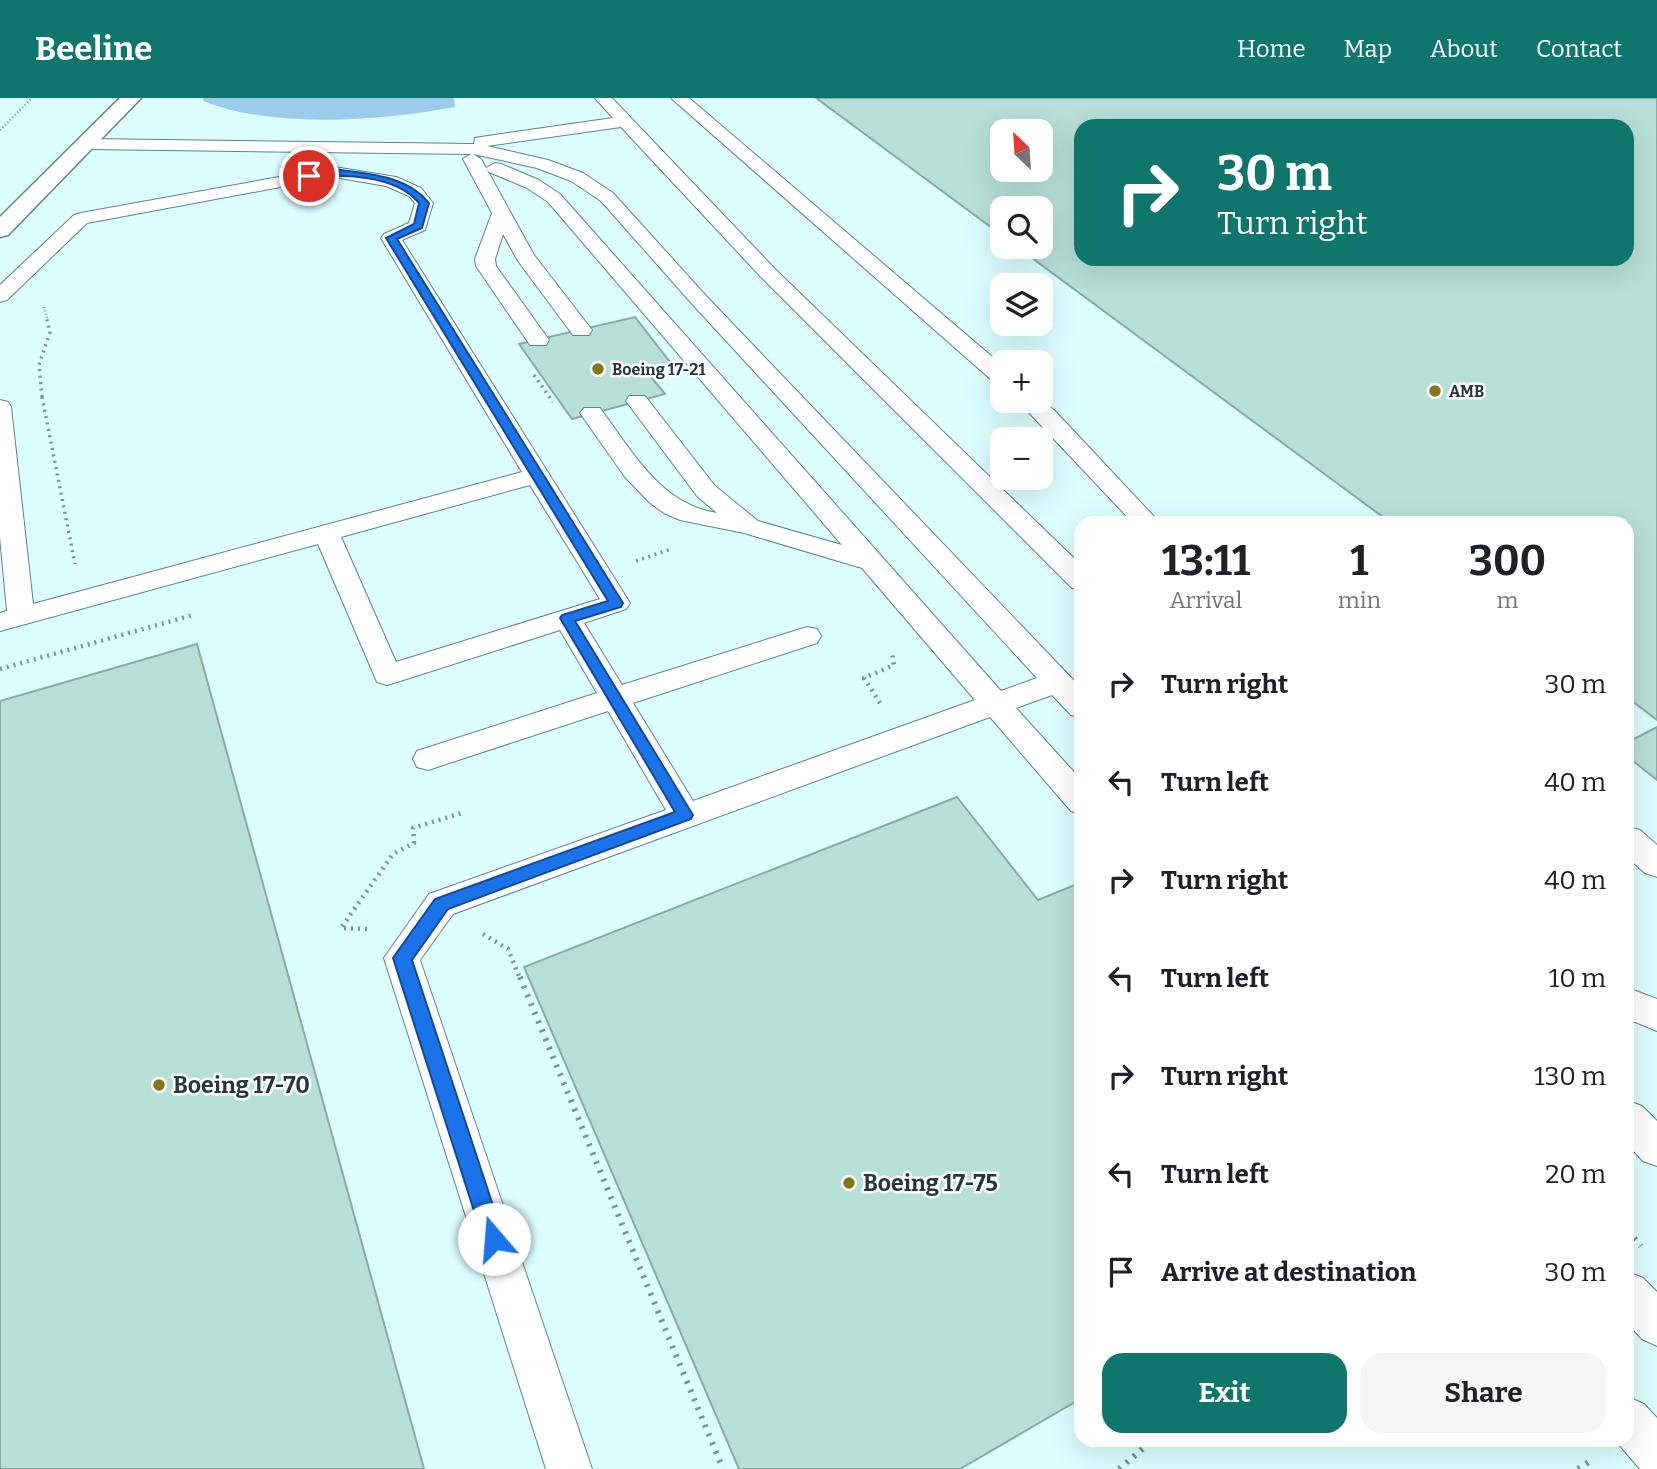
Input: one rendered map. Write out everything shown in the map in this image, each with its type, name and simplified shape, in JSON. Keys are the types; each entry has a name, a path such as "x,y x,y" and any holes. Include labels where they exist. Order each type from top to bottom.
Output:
{"street":[{"path":"0,230 131,98"}],"lane":[{"path":"603,98 768,273 1074,574"},
{"path":"679,98 990,367"},
{"path":"441,148 625,121"},
{"path":"87,144 487,150 542,164 577,177 607,197 701,302 1074,700"},
{"path":"441,148 533,184 554,198 1074,794"},
{"path":"472,159 525,257 581,330"},
{"path":"0,296 81,219 334,172 390,181 415,192 424,203 418,226 391,238 616,603 387,674 326,533"},
{"path":"501,213 485,259 486,266 538,340"},
{"path":"638,401 706,491 749,526"},
{"path":"0,407 10,620 536,476"},
{"path":"592,413 650,490 667,505 690,515 749,526 873,563"},
{"path":"1043,413 1140,516"},
{"path":"567,618 685,815"},
{"path":"428,759 807,636"},
{"path":"569,1469 402,958 442,904 1057,682"},
{"path":"1634,844 1657,864"},
{"path":"1634,1005 1657,1015"},
{"path":"1634,1125 1657,1148"},
{"path":"1634,1299 1657,1324"},
{"path":"1634,1427 1657,1453"}],"path":[{"path":"0,130 32,98"},
{"path":"32,399 42,397 39,365 50,332 42,297"},
{"path":"0,669 194,615"},
{"path":"465,812 413,828 414,843 393,854 341,928 474,929 508,949 723,1469"},
{"path":"1119,1469 1145,1447"}],"water":[{"path":"203,98 454,98 455,107 361,119 294,119 231,110 203,101"}],"building":[{"name":"AMB","path":"816,98 1657,98 1657,720 1634,703 1634,516 1382,516 1033,259 1053,259 1053,196 990,196 990,226"},
{"name":"Boeing 17-21","path":"635,317 673,366 647,372 665,394 572,419 519,344"},
{"name":"Boeing 17-70","path":"197,644 424,1469 0,1469 0,701"},
{"path":"1657,727 1657,780 1634,762 1634,739"},
{"name":"Boeing 17-75","path":"957,797 1038,900 1074,885 1074,1403 960,1469 739,1469 524,967"}],"place":[{"name":"Boeing 17-21","path":"598,369"},
{"name":"AMB","path":"1435,391"},
{"name":"Boeing 17-70","path":"159,1085"},
{"name":"Boeing 17-75","path":"849,1183"}],"route":[{"path":"309,176 334,172 390,181 415,192 424,203 418,226 391,238 616,603 567,618 685,815 442,904 402,958 494,1239"}]}
